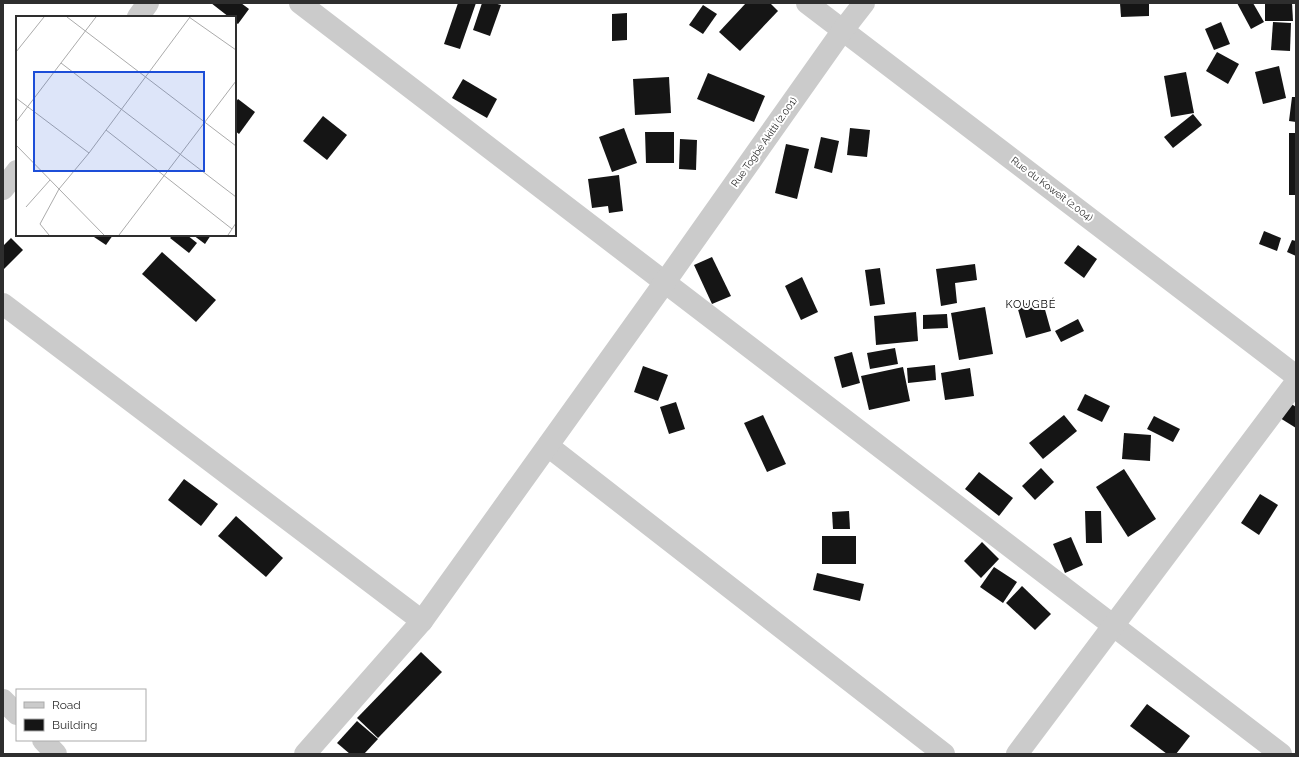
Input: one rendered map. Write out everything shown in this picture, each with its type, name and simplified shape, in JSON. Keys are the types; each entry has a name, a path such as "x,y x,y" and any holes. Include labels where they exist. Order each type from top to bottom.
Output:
{"street":[{"path":"139,16 148,3"},
{"path":"300,3 1281,754"},
{"name":"Rue du Koweït (2.004)","path":"808,3 1296,376"},
{"name":"Rue Togbé Akitti (2.001)","path":"305,754 422,621 665,282 843,30 864,3"},
{"path":"3,189 16,173"},
{"path":"3,304 422,621"},
{"path":"1017,754 1296,382"},
{"path":"548,446 944,754"},
{"path":"3,700 16,713"},
{"path":"43,741 56,754"}],"building":[{"path":"211,3 241,3 249,9 238,24 236,23 236,16 228,16"},
{"path":"458,3 476,3 460,49 444,44"},
{"path":"482,3 494,3 501,5 490,36 473,30"},
{"path":"746,3 770,3 778,11 740,51 719,32"},
{"path":"1120,3 1149,3 1149,16 1121,17"},
{"path":"1237,3 1253,3 1264,22 1251,29"},
{"path":"1265,3 1292,3 1293,21 1265,21"},
{"path":"703,5 717,14 703,34 689,25"},
{"path":"627,13 627,40 612,41 612,14"},
{"path":"1221,22 1230,44 1214,50 1205,29"},
{"path":"1273,22 1291,23 1290,51 1271,50"},
{"path":"1217,52 1239,64 1228,84 1206,71"},
{"path":"1279,66 1286,98 1263,104 1255,72"},
{"path":"1186,72 1194,113 1171,117 1164,76"},
{"path":"708,73 765,96 754,122 697,99"},
{"path":"669,77 671,113 635,115 633,79"},
{"path":"463,79 497,99 487,118 452,98"},
{"path":"1292,97 1296,97 1296,122 1289,121"},
{"path":"238,99 255,112 239,134 236,132 236,102"},
{"path":"1193,114 1202,125 1173,148 1164,137"},
{"path":"323,116 347,135 327,160 303,141"},
{"path":"624,128 637,163 612,172 599,137"},
{"path":"850,128 870,130 867,157 847,155"},
{"path":"645,132 674,132 674,163 646,163"},
{"path":"1289,133 1296,133 1296,195 1289,195"},
{"path":"821,137 839,141 832,173 814,168"},
{"path":"680,139 697,140 696,170 679,169"},
{"path":"786,144 809,149 797,199 775,193"},
{"path":"619,175 623,211 609,213 608,206 592,208 588,179"},
{"path":"1264,231 1281,238 1277,251 1259,244"},
{"path":"92,236 112,236 106,245"},
{"path":"172,236 188,236 197,243 189,253 170,238"},
{"path":"194,236 210,236 205,244"},
{"path":"11,238 23,250 3,270 3,246"},
{"path":"1292,240 1296,241 1296,256 1287,252"},
{"path":"1078,245 1097,259 1084,278 1064,263"},
{"path":"162,252 216,300 196,322 142,274"},
{"path":"712,257 731,296 712,304 694,265"},
{"path":"975,264 977,280 955,283 957,303 941,306 936,269"},
{"path":"880,268 885,304 870,306 865,270"},
{"path":"802,277 818,312 801,320 785,286"},
{"path":"1042,299 1051,331 1026,338 1017,306"},
{"path":"985,307 993,354 959,360 951,313"},
{"path":"916,312 918,341 876,345 874,316"},
{"path":"947,314 948,328 923,329 923,315"},
{"path":"1078,319 1084,331 1061,342 1055,331"},
{"path":"895,348 898,364 870,369 867,353"},
{"path":"852,352 860,383 842,388 834,357"},
{"path":"935,365 936,380 908,383 907,368"},
{"path":"643,366 668,375 658,401 634,392"},
{"path":"903,367 910,401 869,410 861,376"},
{"path":"970,368 974,396 945,400 941,373"},
{"path":"1085,394 1110,406 1102,422 1077,410"},
{"path":"676,402 685,429 669,434 660,407"},
{"path":"1290,403 1296,407 1296,428 1280,418"},
{"path":"763,415 786,464 767,472 744,423"},
{"path":"1064,415 1077,431 1043,459 1029,443"},
{"path":"1154,416 1180,429 1173,442 1147,429"},
{"path":"1124,433 1151,435 1150,461 1122,459"},
{"path":"1041,468 1054,482 1035,500 1022,486"},
{"path":"1124,469 1156,519 1128,537 1096,487"},
{"path":"979,472 1013,498 999,516 965,489"},
{"path":"184,479 218,504 201,526 168,500"},
{"path":"1260,494 1278,505 1259,535 1241,523"},
{"path":"849,511 850,529 833,529 832,512"},
{"path":"1085,511 1101,511 1102,543 1086,543"},
{"path":"236,516 283,558 266,577 218,536"},
{"path":"822,536 856,536 856,564 822,564"},
{"path":"1071,537 1083,565 1065,573 1053,544"},
{"path":"982,542 999,559 981,578 964,561"},
{"path":"994,567 1017,582 1003,603 980,587"},
{"path":"817,573 864,584 860,601 813,590"},
{"path":"1022,586 1051,614 1035,630 1006,603"},
{"path":"421,652 442,672 378,738 357,718"},
{"path":"1147,704 1190,736 1176,754 1167,754 1130,726"},
{"path":"357,721 378,739 364,754 350,754 337,743"}],"district":[{"name":"KOUGBÉ","path":"1031,304"}]}
